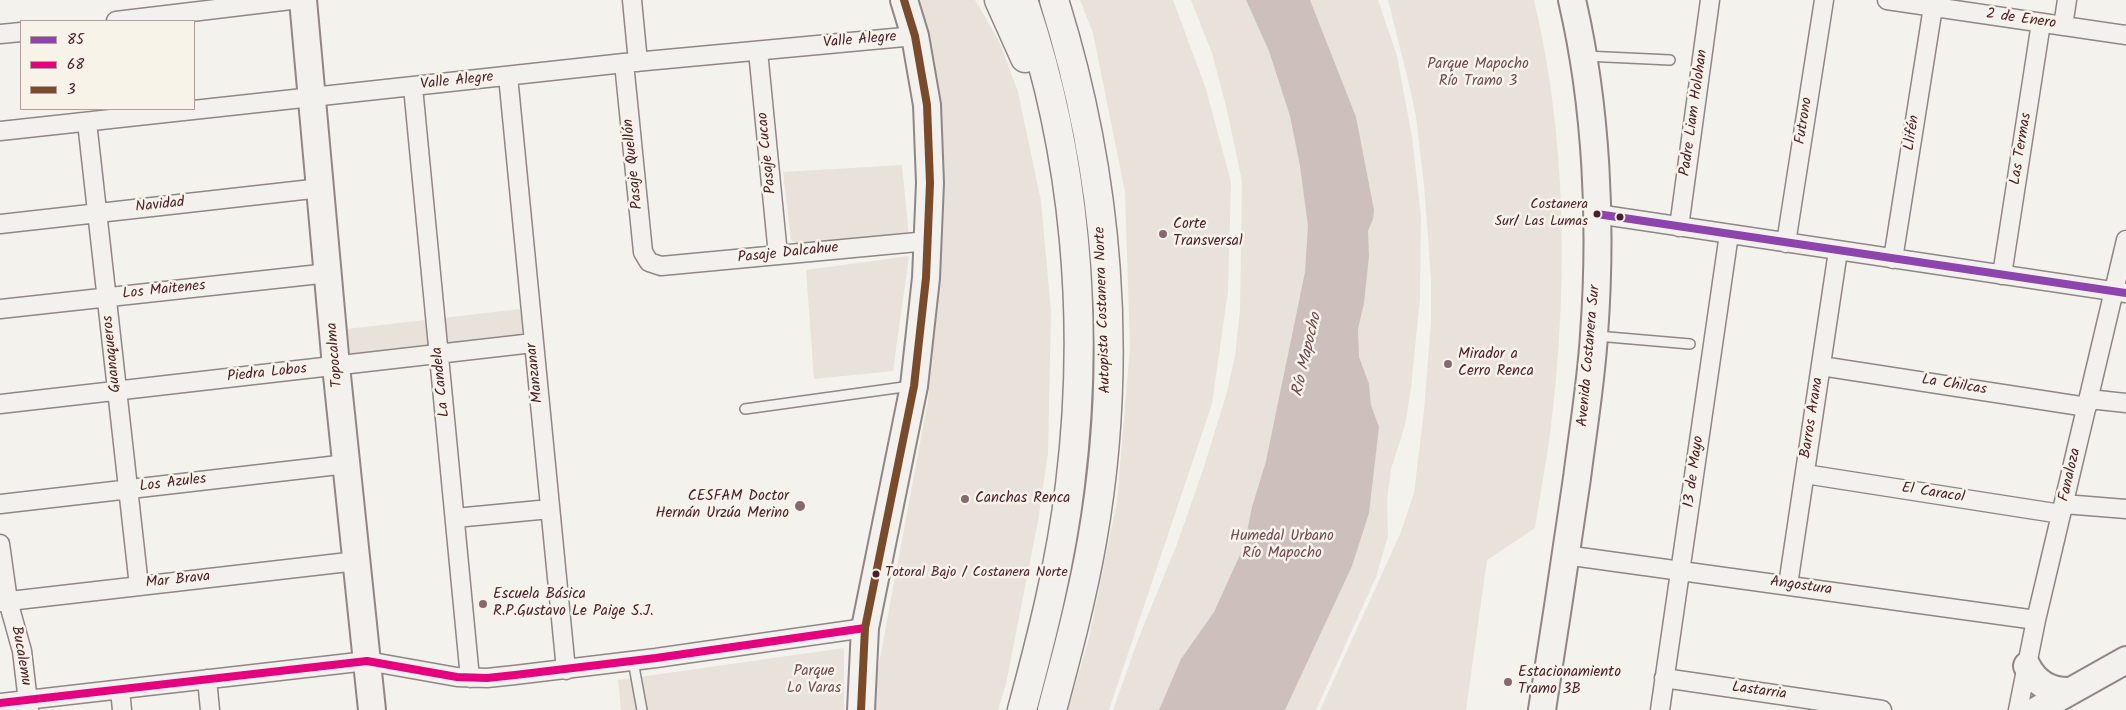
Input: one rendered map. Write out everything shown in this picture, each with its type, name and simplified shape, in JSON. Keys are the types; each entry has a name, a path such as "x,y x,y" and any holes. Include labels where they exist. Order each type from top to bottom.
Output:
{"highway":[{"path":"999,0 1021,49 1063,160"},
{"name":"Autopista Costanera Norte","path":"1022,0 1048,86 1063,160 1072,220 1078,296 1079,371 1075,439 1069,494 1052,588 1022,710"},
{"name":"Autopista Costanera Norte","path":"1052,710 1078,610 1092,540 1103,462 1108,353 1106,274 1095,166 1082,97 1054,0"}],"street":[{"path":"124,20 291,0"},
{"name":"Topocalma","path":"303,0 336,366 372,710"},
{"name":"Pasaje Quellón","path":"632,0 631,63 643,252 649,262"},
{"path":"861,710 865,628 914,386 924,308 930,183 928,118 924,83 915,36 904,0"},
{"name":"Avenida Costanera Sur","path":"1542,710 1590,386 1594,335 1597,214 1591,126 1582,56 1572,0"},
{"name":"Padre Liam Holohan","path":"1679,227 1710,0"},
{"name":"Futrono","path":"1786,243 1824,0"},
{"name":"2 de Enero","path":"1887,0 1932,7 1955,5 2042,23 2126,35"},
{"path":"2063,26 2067,0"},
{"name":"Llifén","path":"1894,259 1932,7"},
{"name":"Las Termas","path":"2002,275 2042,23"},
{"path":"0,34 20,32"},
{"name":"Valle Alegre","path":"0,131 631,63 915,36"},
{"name":"Pasaje Cucao","path":"758,51 778,255"},
{"name":"Manzanar","path":"508,76 566,670"},
{"name":"La Candela","path":"413,86 470,678"},
{"name":"Guanaqueros","path":"87,122 139,586"},
{"name":"Navidad","path":"0,224 321,188"},
{"path":"1597,214 2120,293"},
{"name":"13 de Mayo","path":"1660,710 1729,234"},
{"name":"Pasaje Dalcahue","path":"649,262 661,266 928,240"},
{"name":"Fanaloza","path":"2018,710 2036,620 2088,403 2120,293 2126,240"},
{"name":"Barros Arana","path":"1788,585 1838,251"},
{"name":"Los Maitenes","path":"0,309 329,273"},
{"name":"Piedra Lobos","path":"0,404 533,343"},
{"name":"La Chilcas","path":"1821,366 2088,403 2126,403"},
{"name":"Los Azules","path":"0,504 347,464"},
{"name":"El Caracol","path":"1805,474 2063,509 2126,508"},
{"path":"455,518 550,509"},
{"name":"Bucalemu","path":"0,544 4,601 20,638 28,705"},
{"name":"Angostura","path":"1565,555 2036,620"},
{"name":"Mar Brava","path":"4,601 357,561"},
{"path":"0,703 28,705 120,690 367,661 470,678 566,670 865,628"},
{"path":"2037,710 2126,660"},
{"path":"2027,666 2043,685 2061,691 2071,691"},
{"name":"Lastarria","path":"1664,678 1882,710"},
{"path":"207,680 210,710"},
{"path":"120,690 122,710"}],"lane":[{"path":"1582,56 1670,60"},
{"path":"1594,335 1690,344"},
{"path":"745,409 914,386"},
{"path":"634,661 642,710"}],"green space":[{"path":"913,0 975,0 999,41 1018,92 1041,201 1051,311 1048,453 1038,521 1006,684 998,710 873,710 876,680 928,400 934,297"},
{"path":"1080,0 1173,0 1206,89 1231,182 1228,291 1212,404 1109,710 1068,710 1089,638 1117,501 1130,347 1125,192 1093,33"},
{"name":"Humedal Urbano Río Mapocho","path":"1191,0 1378,0 1397,56 1412,137 1421,217 1420,298 1411,388 1405,425 1391,469 1387,500 1388,536 1376,577 1316,710 1113,710 1139,637 1177,544 1203,470 1227,392 1235,356 1240,310 1242,181 1227,110 1212,53"},
{"name":"Parque Mapocho Río Tramo 3","path":"1388,0 1534,0 1545,52 1553,105 1561,212 1562,266 1557,373 1549,439 1535,528 1487,560 1466,710 1320,710 1401,532 1414,493 1424,411 1431,322 1431,279 1424,185 1416,117"},
{"path":"902,165 909,237 800,247 791,240 783,172"},
{"path":"909,256 893,371 814,379 806,270"},
{"path":"520,309 523,336 351,357 347,329"},
{"name":"Parque Lo Varas","path":"844,648 844,710 621,710 618,680"}],"water":[{"name":"Río Mapocho","path":"1246,0 1310,0 1356,117 1374,210 1373,219 1368,231 1369,256 1364,303 1358,329 1359,357 1369,384 1371,405 1379,427 1369,513 1352,566 1285,710 1159,710 1181,659 1214,612 1244,546 1252,507 1266,461 1305,272 1308,226 1300,166 1290,116 1269,51"}],"transit line":[{"name":"3","path":"861,710 865,628 914,386 926,278 930,183 927,105 915,36 904,0"},
{"name":"85","path":"1597,214 2126,293"},
{"name":"68","path":"0,703 367,661 457,677 487,678 656,658 865,628"}],"place":[{"name":"Costanera Sur/ Las Lumas","path":"1597,214"},
{"name":"Corte Transversal","path":"1163,234"},
{"name":"Mirador a Cerro Renca","path":"1448,364"},
{"name":"Canchas Renca","path":"965,499"},
{"name":"CESFAM Doctor Hernán Urzúa Merino","path":"800,506"},
{"name":"Totoral Bajo / Costanera Norte","path":"876,574"},
{"name":"Escuela Básica R.P.Gustavo Le Paige S.J.","path":"483,604"},
{"name":"Estacionamiento Tramo 3B","path":"1508,682"}]}
